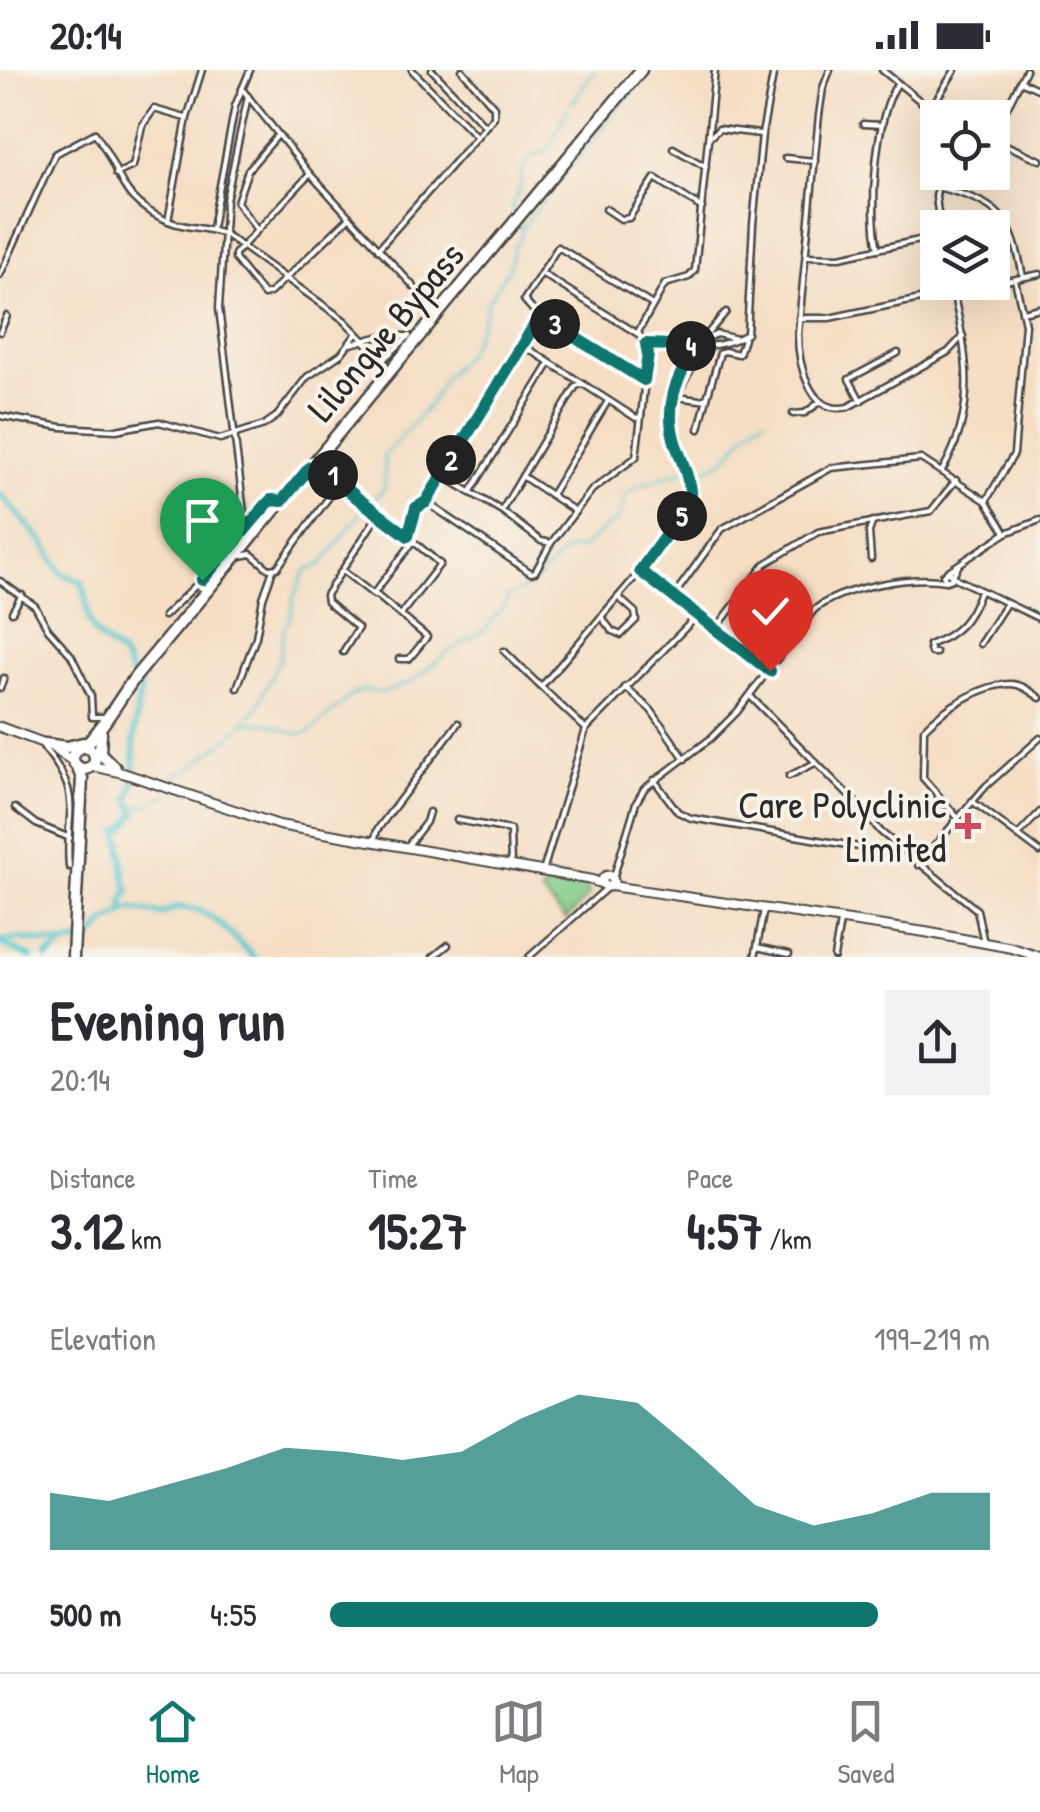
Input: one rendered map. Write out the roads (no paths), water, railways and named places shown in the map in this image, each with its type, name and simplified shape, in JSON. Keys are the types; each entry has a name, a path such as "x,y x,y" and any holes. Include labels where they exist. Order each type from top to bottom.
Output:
{"main road":[{"name":"Lilongwe Bypass","path":"73,955 74,839 82,778 78,756 133,681 236,556 247,550 414,336 436,317 641,70"},
{"name":"Lilongwe Bypass","path":"81,793 103,722"},
{"path":"47,745 73,746 86,741 103,722"},
{"path":"103,722 99,748 103,758 125,773"},
{"path":"0,727 278,825 984,943 1040,956"},
{"path":"47,745 76,772 81,793"},
{"path":"78,756 93,761"},
{"path":"81,793 95,771 125,773"}],"street":[{"path":"168,220 187,118 202,70"},
{"path":"212,228 226,146 250,70"},
{"path":"412,70 477,137"},
{"path":"420,79 429,70 485,126"},
{"path":"378,248 494,118 496,110 462,70"},
{"path":"638,334 664,284 694,274 716,70"},
{"path":"699,429 720,353 740,353 745,336 762,134 774,70"},
{"path":"830,70 823,88 800,318 800,359 820,402 840,409 861,400 948,352 963,336"},
{"path":"882,70 920,100"},
{"path":"936,100 955,70"},
{"path":"1010,101 1026,70"},
{"path":"1020,81 1040,90"},
{"path":"878,249 873,212 882,125 886,101 898,83"},
{"path":"242,88 310,174 427,301 436,317"},
{"path":"246,529 218,308 226,200 248,96"},
{"path":"116,174 133,166 142,126 154,109 187,118"},
{"path":"863,124 882,125"},
{"path":"709,138 720,129 762,134"},
{"path":"0,275 54,154 95,133 129,195 168,220 223,233 357,333 383,360 414,336"},
{"path":"237,202 248,170 278,135"},
{"path":"1010,146 1040,160"},
{"path":"673,148 706,168"},
{"path":"784,158 815,160"},
{"path":"310,174 235,254 260,294 270,293 350,217"},
{"path":"606,209 629,218 656,178 702,208"},
{"path":"950,190 1000,214 1014,236 1022,277"},
{"path":"226,200 237,202 257,230"},
{"path":"806,256 840,257 920,240"},
{"path":"644,380 538,316 524,300 556,248 560,248 652,305"},
{"path":"426,502 530,573 535,572 551,543 594,487 636,457 646,344 638,334 541,274"},
{"path":"1010,280 1040,274"},
{"path":"986,500 1014,454 1025,328 1015,279"},
{"path":"800,318 830,318 920,298"},
{"path":"942,471 960,439 967,363 955,300"},
{"path":"1022,312 1040,308"},
{"path":"541,688 640,571 691,500 670,397 700,346 726,312"},
{"path":"0,332 8,316"},
{"path":"408,536 416,508 426,502 538,316"},
{"path":"351,344 357,333"},
{"path":"672,413 700,346 714,334 738,339"},
{"path":"0,416 61,427 116,430 159,422 213,438 234,434 264,425 277,416 309,375 351,344 414,336"},
{"path":"646,344 700,346 745,336"},
{"path":"521,344 636,418 641,416"},
{"path":"861,400 849,380 898,353"},
{"path":"470,493 550,363"},
{"path":"502,511 576,386 582,384"},
{"path":"676,397 707,398"},
{"path":"551,494 608,401"},
{"path":"793,414 805,412 820,402"},
{"path":"323,467 327,448"},
{"path":"676,598 675,594 722,530 820,472 917,459 986,500 1006,533"},
{"path":"310,467 323,467 438,560 440,566 400,614"},
{"path":"441,476 551,543"},
{"path":"522,476 574,511"},
{"path":"716,629 770,560 825,529 932,511 956,480"},
{"path":"237,688 273,570 340,482"},
{"path":"164,616 224,558 271,500 282,501"},
{"path":"343,652 358,628 325,597 378,514"},
{"path":"529,957 608,881 638,799 654,780 724,725 770,671 806,620 829,598 860,588 948,576 1006,533 1040,520"},
{"path":"871,559 869,532 873,521"},
{"path":"374,595 413,542"},
{"path":"247,550 273,570"},
{"path":"343,571 427,640 409,659 399,659"},
{"path":"640,571 770,671"},
{"path":"948,576 1040,620"},
{"path":"0,581 36,606 48,630 71,655 91,696 93,719 103,722"},
{"path":"936,653 930,653 929,645 960,629 980,592"},
{"path":"12,612 22,595"},
{"path":"183,596 193,604"},
{"path":"601,617 621,635 636,620 635,612 618,597"},
{"path":"980,644 1006,604"},
{"path":"543,872 586,728 698,615"},
{"path":"504,651 586,728"},
{"path":"0,688 4,678"},
{"path":"958,818 923,778 924,729 951,704 1002,685 1021,686 1040,698"},
{"path":"625,688 651,710 685,759"},
{"path":"750,696 897,847 977,910 984,943"},
{"path":"374,842 377,830 458,723"},
{"path":"918,866 972,800 1040,738"},
{"path":"47,745 45,751 68,781 73,808 74,839 69,868"},
{"path":"789,776 816,763"},
{"path":"654,780 678,812 691,818 882,851 897,847"},
{"path":"972,800 1040,852"},
{"path":"15,808 36,824 74,839"},
{"path":"406,848 429,812"},
{"path":"1018,836 1040,812"},
{"path":"457,820 510,830 511,866"},
{"path":"755,957 764,909"},
{"path":"834,957 841,922"},
{"path":"433,957 448,945"},
{"path":"757,947 789,954"}],"waterway":[{"path":"572,103 594,70"},
{"path":"546,197 650,70"},
{"path":"514,214 512,206 525,166 548,150 568,108"},
{"path":"522,228 545,199"},
{"path":"369,503 385,488 384,456 430,404 444,378 467,353 488,301 510,266 513,249 522,234 520,224"},
{"path":"687,469 703,469 724,460 764,418"},
{"path":"247,723 267,723 296,734 308,733 352,695 364,690 383,693 411,682 451,650 487,629 507,598 531,585 565,552 581,549 618,521 626,494 684,470"},
{"path":"0,494 43,542 62,574 81,581 95,632 120,654 141,687 134,735 135,779 129,799 136,813 118,831 129,892 123,900 124,912"},
{"path":"172,786 177,774 187,771 234,733 256,709 280,658 284,629 305,571 321,565 365,507"},
{"path":"136,808 169,793"},
{"path":"47,957 65,944 90,940 105,923 130,909 162,914 178,907 199,910 217,921 254,957"},
{"path":"0,941 65,944"},
{"path":"0,944 31,957"}],"place":[{"name":"Care Polyclinic Limited","path":"968,826"}]}
